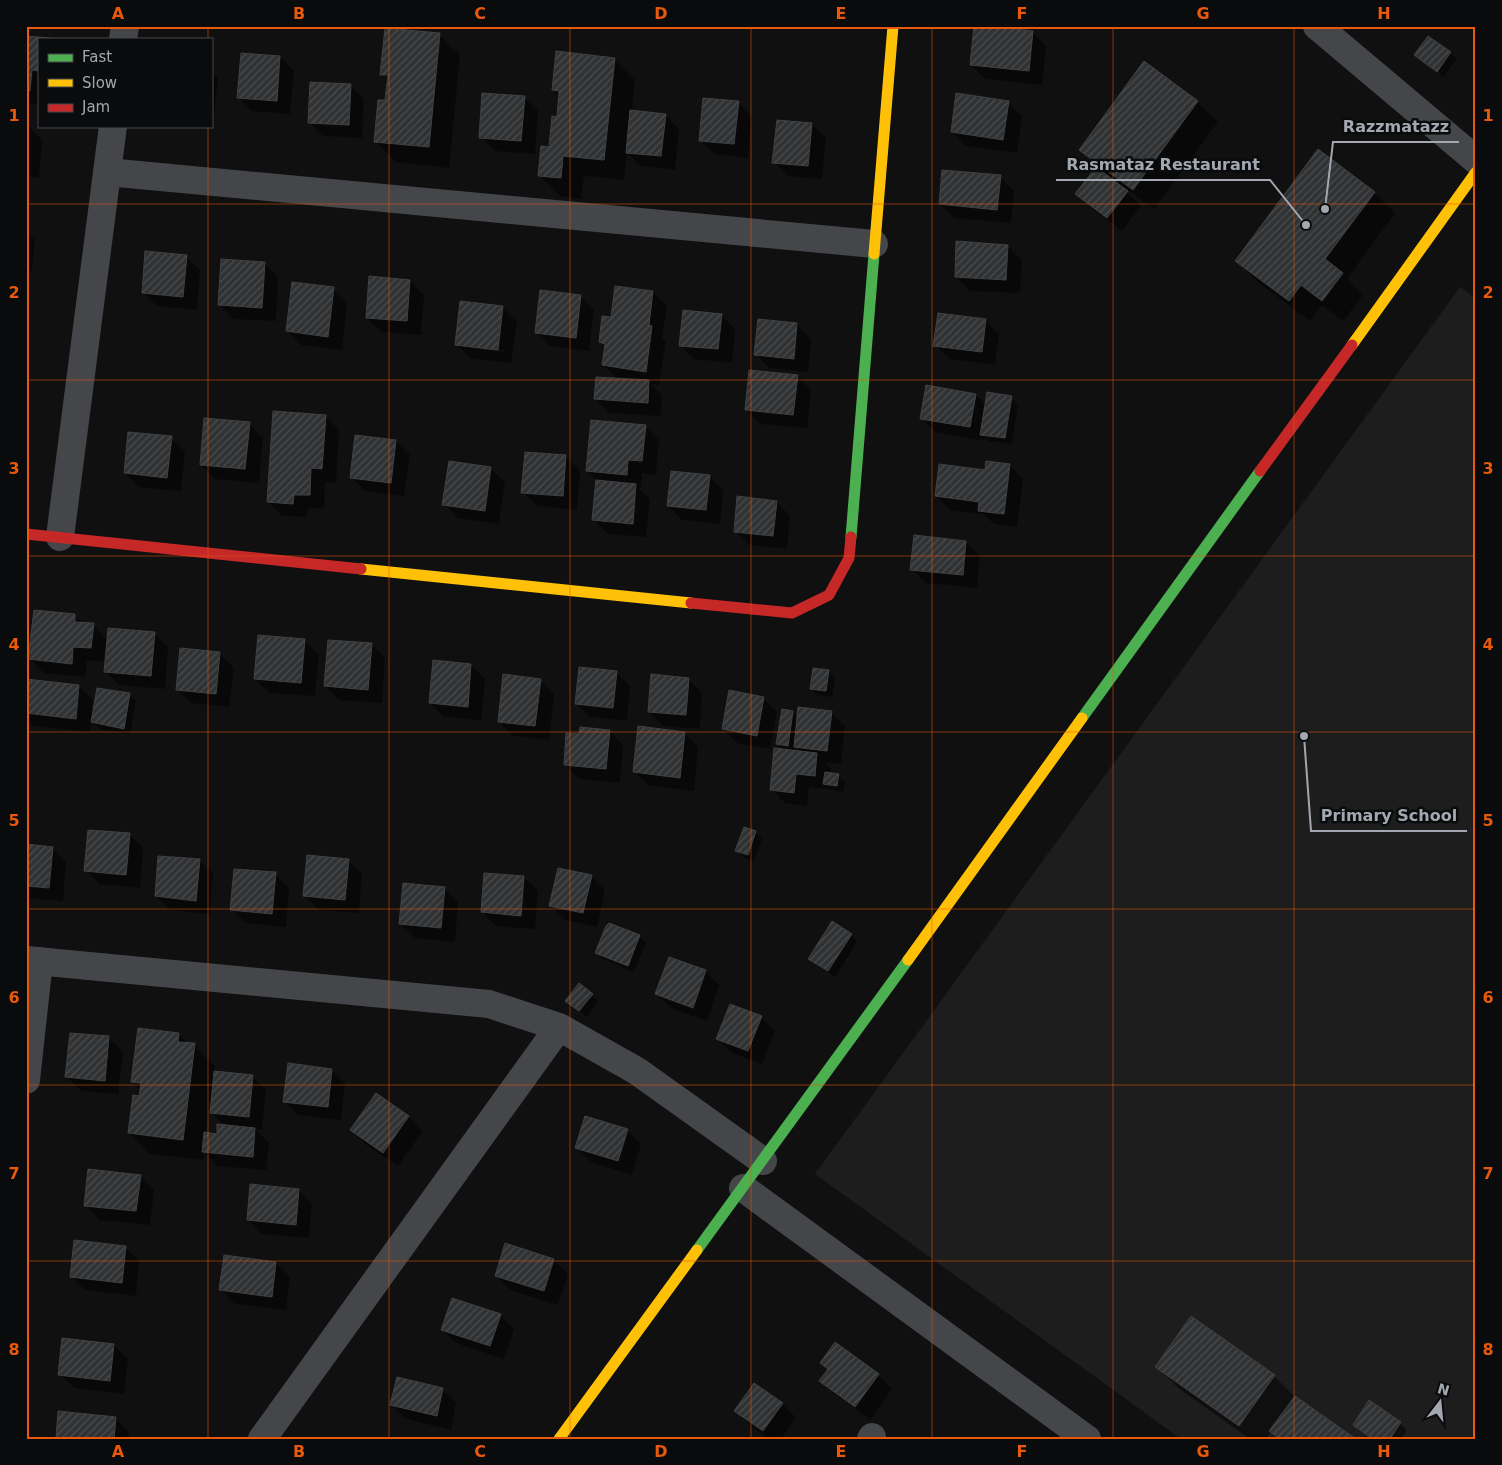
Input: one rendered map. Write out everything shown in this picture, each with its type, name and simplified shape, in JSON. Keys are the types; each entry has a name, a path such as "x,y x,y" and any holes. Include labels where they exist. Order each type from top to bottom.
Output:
{"street":[{"path":"26,534 792,613 829,595 848,558 893,26"},
{"path":"1317,26 1476,160"},
{"path":"60,538 113,128"},
{"path":"107,172 874,244"},
{"path":"559,1439 744,1188 1476,172"},
{"path":"26,1080 33,960 489,1004 559,1027 637,1071 763,1161"},
{"path":"262,1439 559,1027"},
{"path":"744,1188 1087,1439"}],"shaded area":[{"path":"1460,287 1476,299 1476,1439 1181,1439 815,1174"}],"building":[{"path":"974,26 1033,31 1029,71 970,65"},
{"path":"385,28 440,33 429,147 374,142 378,100 385,100 388,75 380,75"},
{"path":"27,36 49,38 38,38 38,71 32,70 30,91 26,90"},
{"path":"1428,36 1451,52 1437,72 1414,55"},
{"path":"556,51 615,58 604,160 563,156 561,178 538,176 541,146 549,147 552,116 557,117 559,91 552,90"},
{"path":"241,53 280,56 277,101 237,98"},
{"path":"1144,61 1198,101 1133,190 1079,150"},
{"path":"310,82 351,84 349,125 308,123"},
{"path":"482,93 525,96 521,141 479,138"},
{"path":"956,93 1009,101 1003,140 951,132"},
{"path":"703,98 739,101 734,144 699,141"},
{"path":"630,110 666,114 661,156 626,153"},
{"path":"777,120 812,123 808,166 772,163"},
{"path":"1318,149 1375,192 1325,259 1343,273 1322,301 1301,285 1289,301 1235,261"},
{"path":"1096,167 1128,191 1107,218 1075,194"},
{"path":"942,170 1001,175 997,210 939,204"},
{"path":"956,241 1008,245 1006,280 955,277"},
{"path":"145,251 187,255 183,297 142,293"},
{"path":"221,259 265,262 262,308 218,305"},
{"path":"369,276 410,280 407,321 366,318"},
{"path":"292,282 334,287 328,337 286,331"},
{"path":"615,286 653,291 649,325 652,326 646,372 602,365 605,344 599,342 602,316 611,317"},
{"path":"540,290 581,295 576,338 535,333"},
{"path":"460,301 503,306 498,350 455,345"},
{"path":"683,310 722,314 718,349 679,346"},
{"path":"938,313 986,319 982,352 933,346"},
{"path":"758,319 797,323 794,359 754,355"},
{"path":"749,370 798,375 793,415 745,410"},
{"path":"596,377 649,380 648,403 594,399"},
{"path":"926,385 976,394 970,427 920,419"},
{"path":"987,392 1012,396 1005,438 980,435"},
{"path":"273,411 326,415 322,469 311,468 310,495 294,495 293,504 267,502"},
{"path":"204,418 250,422 245,469 200,465"},
{"path":"591,420 646,425 642,461 628,460 627,475 586,471"},
{"path":"128,432 172,436 167,478 124,473"},
{"path":"355,435 396,440 391,483 350,478"},
{"path":"525,452 566,455 563,496 521,493"},
{"path":"449,461 491,467 485,511 442,505"},
{"path":"986,461 1010,464 1004,514 978,511 979,502 935,496 939,464 985,470"},
{"path":"671,471 710,475 706,510 667,506"},
{"path":"596,480 636,484 633,524 592,520"},
{"path":"737,496 777,501 773,536 734,532"},
{"path":"914,535 966,541 963,575 910,570"},
{"path":"34,610 75,614 75,622 94,623 91,648 73,647 72,664 28,659"},
{"path":"108,628 155,632 151,676 104,672"},
{"path":"258,635 305,639 301,683 254,679"},
{"path":"328,640 372,643 368,690 324,686"},
{"path":"180,648 220,652 216,694 176,690"},
{"path":"433,660 471,664 468,707 429,703"},
{"path":"579,667 617,671 613,708 575,704"},
{"path":"813,668 829,670 826,691 810,689"},
{"path":"503,674 541,679 535,726 498,722"},
{"path":"651,674 689,678 686,715 648,712"},
{"path":"26,679 79,685 76,719 26,713"},
{"path":"97,688 130,693 124,729 91,722"},
{"path":"729,690 764,697 757,736 722,729"},
{"path":"798,707 832,711 827,751 794,747"},
{"path":"782,709 793,711 788,746 776,744"},
{"path":"638,726 685,732 680,778 633,772"},
{"path":"580,727 610,730 606,769 564,765 566,733 579,734"},
{"path":"774,748 817,753 815,776 796,774 794,793 770,790"},
{"path":"825,772 839,774 837,786 823,784"},
{"path":"744,827 756,831 748,855 735,851"},
{"path":"88,830 130,833 126,875 84,871"},
{"path":"26,844 53,847 49,888 26,886"},
{"path":"307,855 349,859 345,900 303,896"},
{"path":"158,856 200,859 196,901 155,896"},
{"path":"558,868 592,875 583,913 549,906"},
{"path":"234,869 276,872 272,914 230,910"},
{"path":"484,873 524,876 521,916 481,912"},
{"path":"403,883 445,887 441,928 399,924"},
{"path":"832,921 852,934 828,971 808,959"},
{"path":"609,923 640,935 628,966 595,953"},
{"path":"669,957 706,970 693,1008 655,994"},
{"path":"579,983 593,994 579,1011 565,1001"},
{"path":"730,1004 762,1016 748,1051 716,1039"},
{"path":"138,1028 179,1033 178,1042 195,1043 183,1140 128,1133 133,1095 139,1096 141,1083 131,1082"},
{"path":"70,1033 109,1036 105,1081 65,1077"},
{"path":"288,1063 332,1069 328,1107 283,1102"},
{"path":"214,1071 253,1075 249,1117 210,1113"},
{"path":"376,1093 409,1116 383,1153 350,1130"},
{"path":"585,1116 628,1129 618,1161 575,1148"},
{"path":"217,1124 255,1128 253,1157 202,1152 204,1132 217,1134"},
{"path":"88,1169 141,1175 136,1211 84,1206"},
{"path":"250,1184 299,1189 296,1225 247,1220"},
{"path":"74,1240 126,1246 122,1283 70,1277"},
{"path":"505,1243 554,1259 544,1291 495,1276"},
{"path":"224,1255 276,1262 272,1297 219,1290"},
{"path":"452,1298 501,1314 490,1346 441,1330"},
{"path":"1191,1316 1275,1375 1239,1426 1155,1367"},
{"path":"62,1338 114,1344 110,1381 58,1375"},
{"path":"835,1342 879,1374 855,1407 819,1381 828,1369 820,1363"},
{"path":"397,1377 443,1388 437,1416 390,1405"},
{"path":"754,1383 783,1403 763,1431 734,1411"},
{"path":"1295,1396 1356,1439 1280,1439 1269,1431"},
{"path":"1369,1400 1401,1422 1390,1439 1373,1439 1353,1425"},
{"path":"58,1411 116,1417 114,1439 56,1439"}],"traffic: fast":[{"path":"851,537 874,254"},
{"path":"1082,718 1260,471"},
{"path":"697,1250 908,960"}],"traffic: slow":[{"path":"874,254 893,26"},
{"path":"1352,345 1476,172"},
{"path":"361,569 691,603"},
{"path":"908,960 1082,718"},
{"path":"559,1439 697,1250"}],"traffic: jam":[{"path":"1260,471 1352,345"},
{"path":"26,534 361,569"},
{"path":"691,603 792,613 829,595 849,558 851,537"}],"place":[{"name":"Razzmatazz","path":"1325,209"},
{"name":"Rasmataz Restaurant","path":"1306,225"},
{"name":"Primary School","path":"1304,736"}]}
